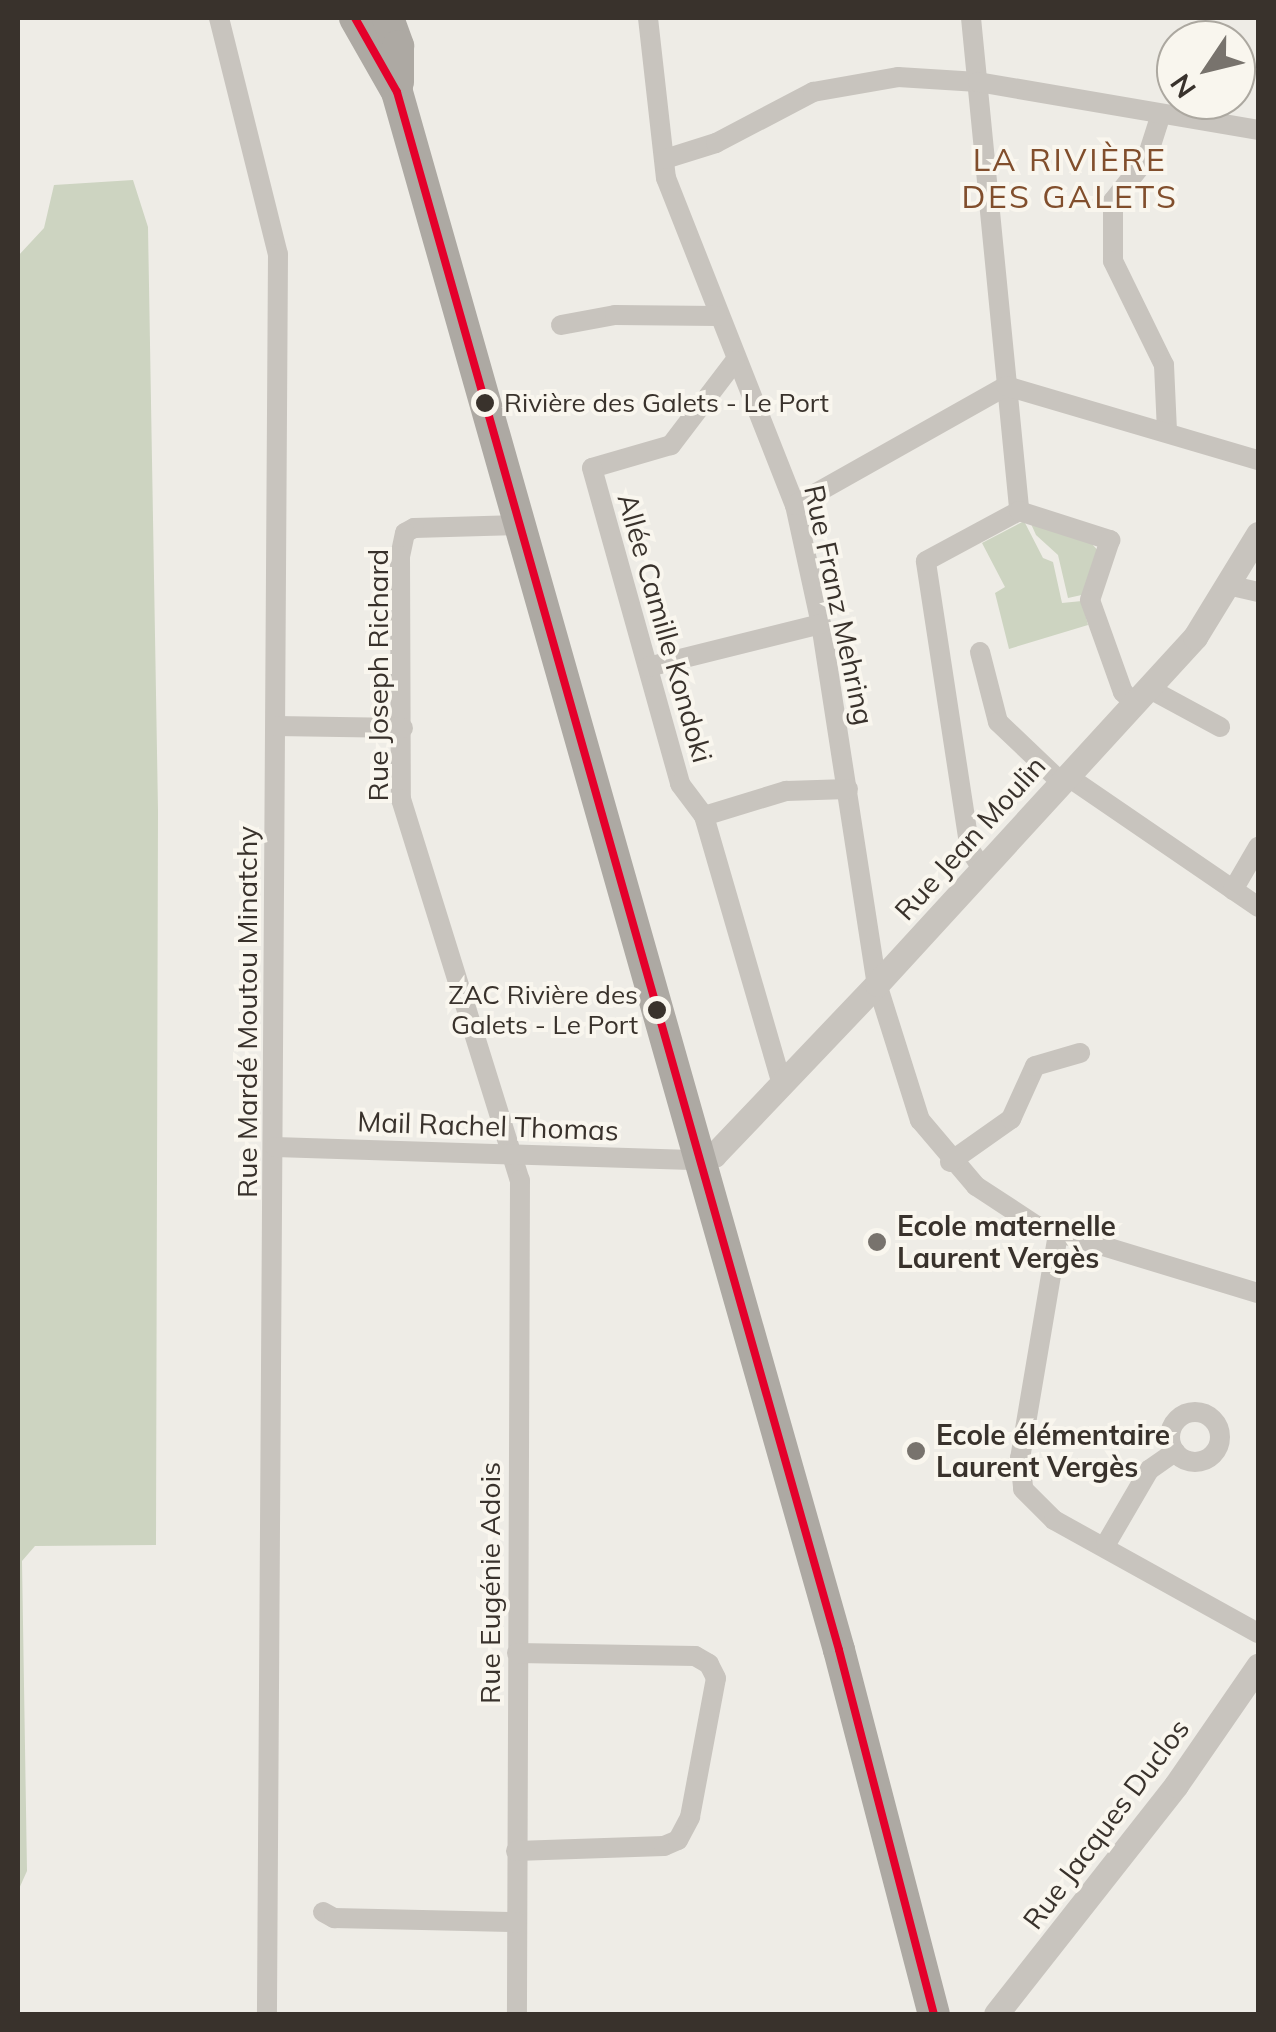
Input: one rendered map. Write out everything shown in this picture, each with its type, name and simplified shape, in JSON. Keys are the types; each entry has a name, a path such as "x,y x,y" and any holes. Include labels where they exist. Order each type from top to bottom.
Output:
{"main road":[{"path":"355,18 397,92 700,1160 934,2014"},
{"path":"388,18 398,46 397,92"}],"street":[{"name":"Rue Mardé Moutou Minatchy","path":"218,18 278,254 267,2014"},
{"name":"Rue Franz Mehring","path":"648,18 665,160 716,316 795,505 821,624 877,984 920,1120 950,1162 1008,1209 1058,1234 1258,1292"},
{"path":"971,18 1019,511"},
{"path":"665,160 716,143 839,83 898,76 978,82 1156,113"},
{"path":"1159,120 1147,158 1113,202 1113,261 1164,365 1167,432"},
{"path":"1197,120 1258,130"},
{"path":"561,325 616,315 716,316"},
{"name":"Allée Camille Kondoki","path":"735,361 671,445 592,468 680,784 704,816 782,1084"},
{"path":"795,505 1006,386 1258,460"},
{"path":"983,870 970,850 926,561 1019,511 1110,540 1090,600 1141,696 1220,728"},
{"name":"Rue Joseph Richard","path":"511,1154 401,799 405,533 431,525 517,524"},
{"name":"Rue Jean Moulin","path":"700,1160 714,1155 782,1084 1141,696 1232,586 1258,534"},
{"path":"1232,586 1258,592"},
{"path":"648,667 821,624"},
{"path":"980,652 998,722 1064,779 1258,907"},
{"path":"276,726 403,728"},
{"path":"704,816 786,791 848,789"},
{"path":"1233,890 1258,848"},
{"path":"950,1162 1011,1119 1035,1066 1080,1053"},
{"name":"Mail Rachel Thomas","path":"275,1147 700,1160"},
{"name":"Rue Eugénie Adois","path":"511,1154 520,1180 517,2014"},
{"path":"1058,1234 1020,1475 1038,1509 1258,1633"},
{"path":"1106,1544 1150,1470 1175,1452"},
{"path":"516,1851 664,1846 678,1840 690,1817 716,1685 709,1664 695,1656 518,1654"},
{"name":"Rue Jacques Duclos","path":"996,2014 1176,1786 1258,1666"},
{"path":"323,1912 334,1918 517,1922"}],"green space":[{"path":"133,180 148,227 158,810 156,1545 35,1546 22,1561 27,1871 18,1891 18,256 44,228 54,185"},
{"path":"1027,515 1084,535 1101,554 1086,594 1068,598 1058,555 1036,535"},
{"path":"1024,521 1043,558 1053,562 1062,603 1082,601 1088,625 1009,649 995,593 1005,587 982,543"}],"transit line":[{"path":"355,18 397,92 839,1650 934,2014"}],"place":[{"name":"Rivière des Galets - Le Port","path":"485,403"},
{"name":"ZAC Rivière des Galets - Le Port","path":"657,1010"},
{"name":"Ecole maternelle Laurent Vergès","path":"877,1242"},
{"name":"Ecole élémentaire Laurent Vergès","path":"916,1451"}],"district":[{"name":"LA RIVIÈRE DES GALETS","path":"1070,178"}]}
